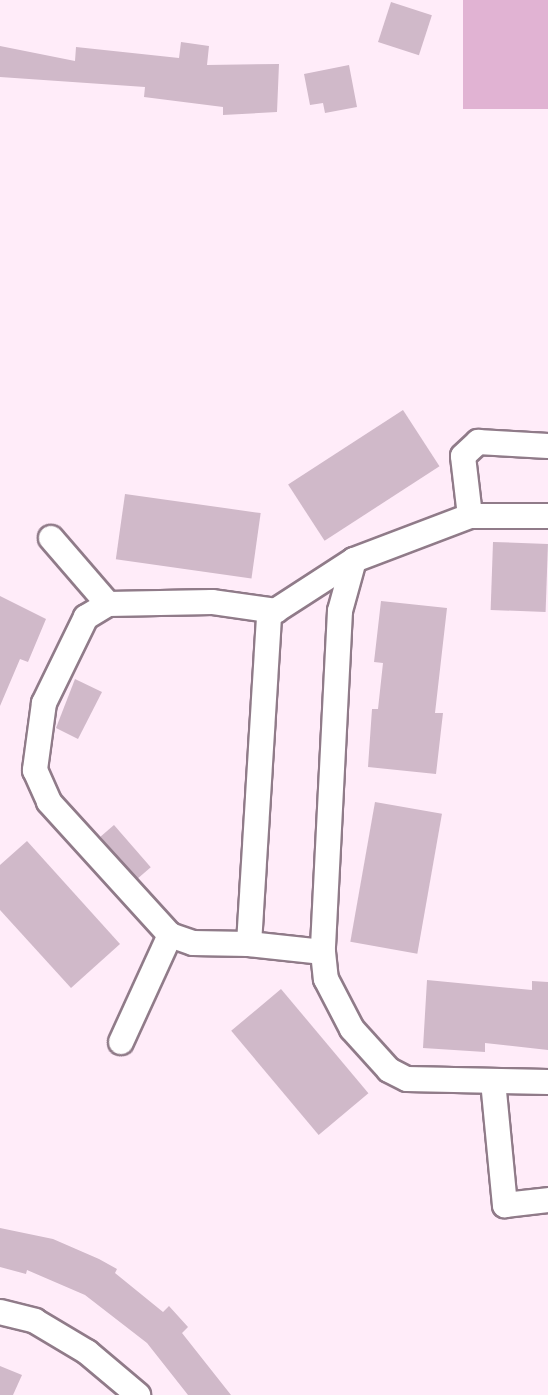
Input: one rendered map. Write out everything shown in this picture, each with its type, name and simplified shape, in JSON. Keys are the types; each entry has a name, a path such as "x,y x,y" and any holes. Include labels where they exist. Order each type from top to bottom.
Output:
{"street":[{"path":"470,516 463,456 478,442 548,446"},
{"path":"249,944 269,615 354,560 470,516 548,516"},
{"path":"51,538 108,604"},
{"path":"354,560 340,611 323,952 326,979 352,1029 389,1070 407,1079 548,1082"},
{"path":"276,611 212,602 108,604 86,617 44,703 35,770 49,802 170,934 193,943 249,944 323,952"},
{"path":"121,1042 170,934"},
{"path":"493,1082 505,1205 548,1200"},
{"path":"0,1312 35,1321 87,1352 138,1395"}],"shaded area":[{"path":"463,0 548,0 548,109 463,109"}],"building":[{"path":"391,2 432,15 419,55 378,42"},
{"path":"181,42 209,46 207,65 279,64 277,112 223,115 223,107 144,97 145,87 0,77 0,46 75,61 76,47 179,58"},
{"path":"349,65 357,107 325,113 323,103 310,105 304,74"},
{"path":"403,410 439,466 325,541 288,485"},
{"path":"125,494 261,513 251,578 116,559"},
{"path":"493,542 548,544 546,612 491,610"},
{"path":"0,596 46,619 28,662 20,659 0,706"},
{"path":"381,601 447,608 435,713 443,713 436,774 368,767 372,709 378,709 383,663 374,662"},
{"path":"75,679 102,692 78,739 56,728"},
{"path":"375,802 442,814 417,954 350,942"},
{"path":"114,825 151,867 137,879 100,837"},
{"path":"27,841 120,944 71,988 0,910 0,865"},
{"path":"427,980 532,990 532,981 548,982 548,1050 485,1043 485,1052 423,1048"},
{"path":"281,989 368,1093 319,1135 231,1031"},
{"path":"0,1228 53,1239 99,1259 117,1269 115,1273 163,1312 169,1306 188,1327 182,1333 231,1395 188,1395 147,1343 85,1295 27,1270 26,1274 0,1267"},
{"path":"0,1366 22,1375 13,1395 0,1395"}]}
